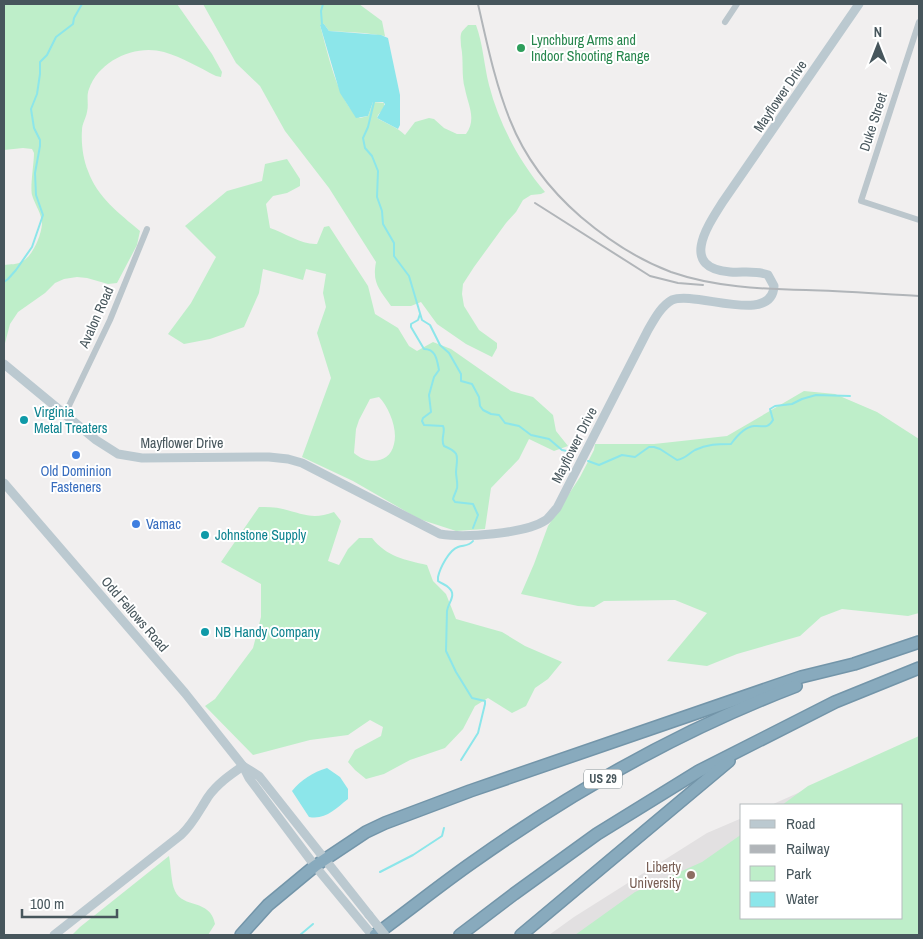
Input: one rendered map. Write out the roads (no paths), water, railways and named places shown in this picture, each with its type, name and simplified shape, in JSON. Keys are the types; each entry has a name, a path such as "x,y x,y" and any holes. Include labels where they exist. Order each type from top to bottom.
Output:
{"highway":[{"name":"US 29","path":"374,935 473,862 577,794 653,750 745,708 854,664 919,642"},
{"path":"241,935 268,905 320,862 385,822 801,678 854,664"},
{"path":"460,935 598,834 698,771 835,702 919,668"},
{"path":"521,935 748,745"}],"street":[{"path":"725,22 737,4"},
{"name":"Mayflower Drive","path":"4,364 106,448 128,457 269,457 288,459 302,463 440,534 454,537 476,536 518,529 545,521 557,508 648,330 666,304 685,297 735,306 750,306 761,304 770,298 774,286 768,275 757,272 720,271 706,264 701,256 702,237 706,227 722,203 859,4"},
{"name":"Duke Street","path":"919,22 860,201 919,220"},
{"name":"Avalon Road","path":"65,414 110,320 147,229"},
{"name":"Odd Fellows Road","path":"4,483 185,693 243,766 249,778 385,935"},
{"path":"54,935 181,835 195,820 212,792 224,779 243,766"},
{"name":"Odd Fellows Road","path":"320,862 361,921 374,935"}],"water":[{"path":"322,24 329,31 381,35 388,38 400,95 400,125 398,129 377,118 385,104 383,102 373,102 368,116 356,118 340,93 320,25"},
{"path":"327,768 340,777 348,789 348,799 325,815 309,817 292,791 308,777"}],"waterway":[{"path":"4,282 16,270 32,247 43,215 36,195 35,173 40,140 34,128 31,109 37,94 40,62 47,55 56,37 73,24 74,18 82,4"},
{"path":"322,24 321,11 323,4"},
{"path":"374,102 368,127 363,138 365,148 372,156 378,171 377,197 382,211 383,224 394,243 394,256 409,276 422,320 430,325 440,345 449,353 461,374 461,381 472,384 483,410 499,415 505,423 519,426 531,435 549,439 562,450 576,453"},
{"path":"420,314 418,320 411,324 411,327 424,349 431,351 437,359 439,370 434,377 429,395 431,412 422,421 424,425 443,426 444,446 456,453 457,489 453,499 455,502 473,504 478,515 473,528"},
{"path":"4,331 4,344"},
{"path":"588,461 599,465 622,455 635,457 649,447 660,449 677,460 704,447 717,444 731,444 747,428 769,425 773,420 770,409 775,406 792,404 816,395 850,396"},
{"path":"461,760 478,733 485,701 472,698 446,651 447,611 452,593 448,587 438,581 438,577 448,555 458,547 468,545 473,541"},
{"path":"380,872 413,855 442,836 444,828"},
{"path":"300,935 313,924"}],"railway":[{"path":"478,4 500,92 523,148 559,196 581,217 612,241 659,267 704,281 755,288 919,296"},
{"path":"535,203 650,276 678,283 703,285"}],"place":[{"name":"Lynchburg Arms and Indoor Shooting Range","path":"521,48"},
{"name":"Virginia Metal Treaters","path":"24,420"},
{"name":"Old Dominion Fasteners","path":"76,455"},
{"name":"Vamac","path":"136,524"},
{"name":"Johnstone Supply","path":"205,535"},
{"name":"NB Handy Company","path":"205,632"},
{"name":"Liberty University","path":"691,875"}]}
